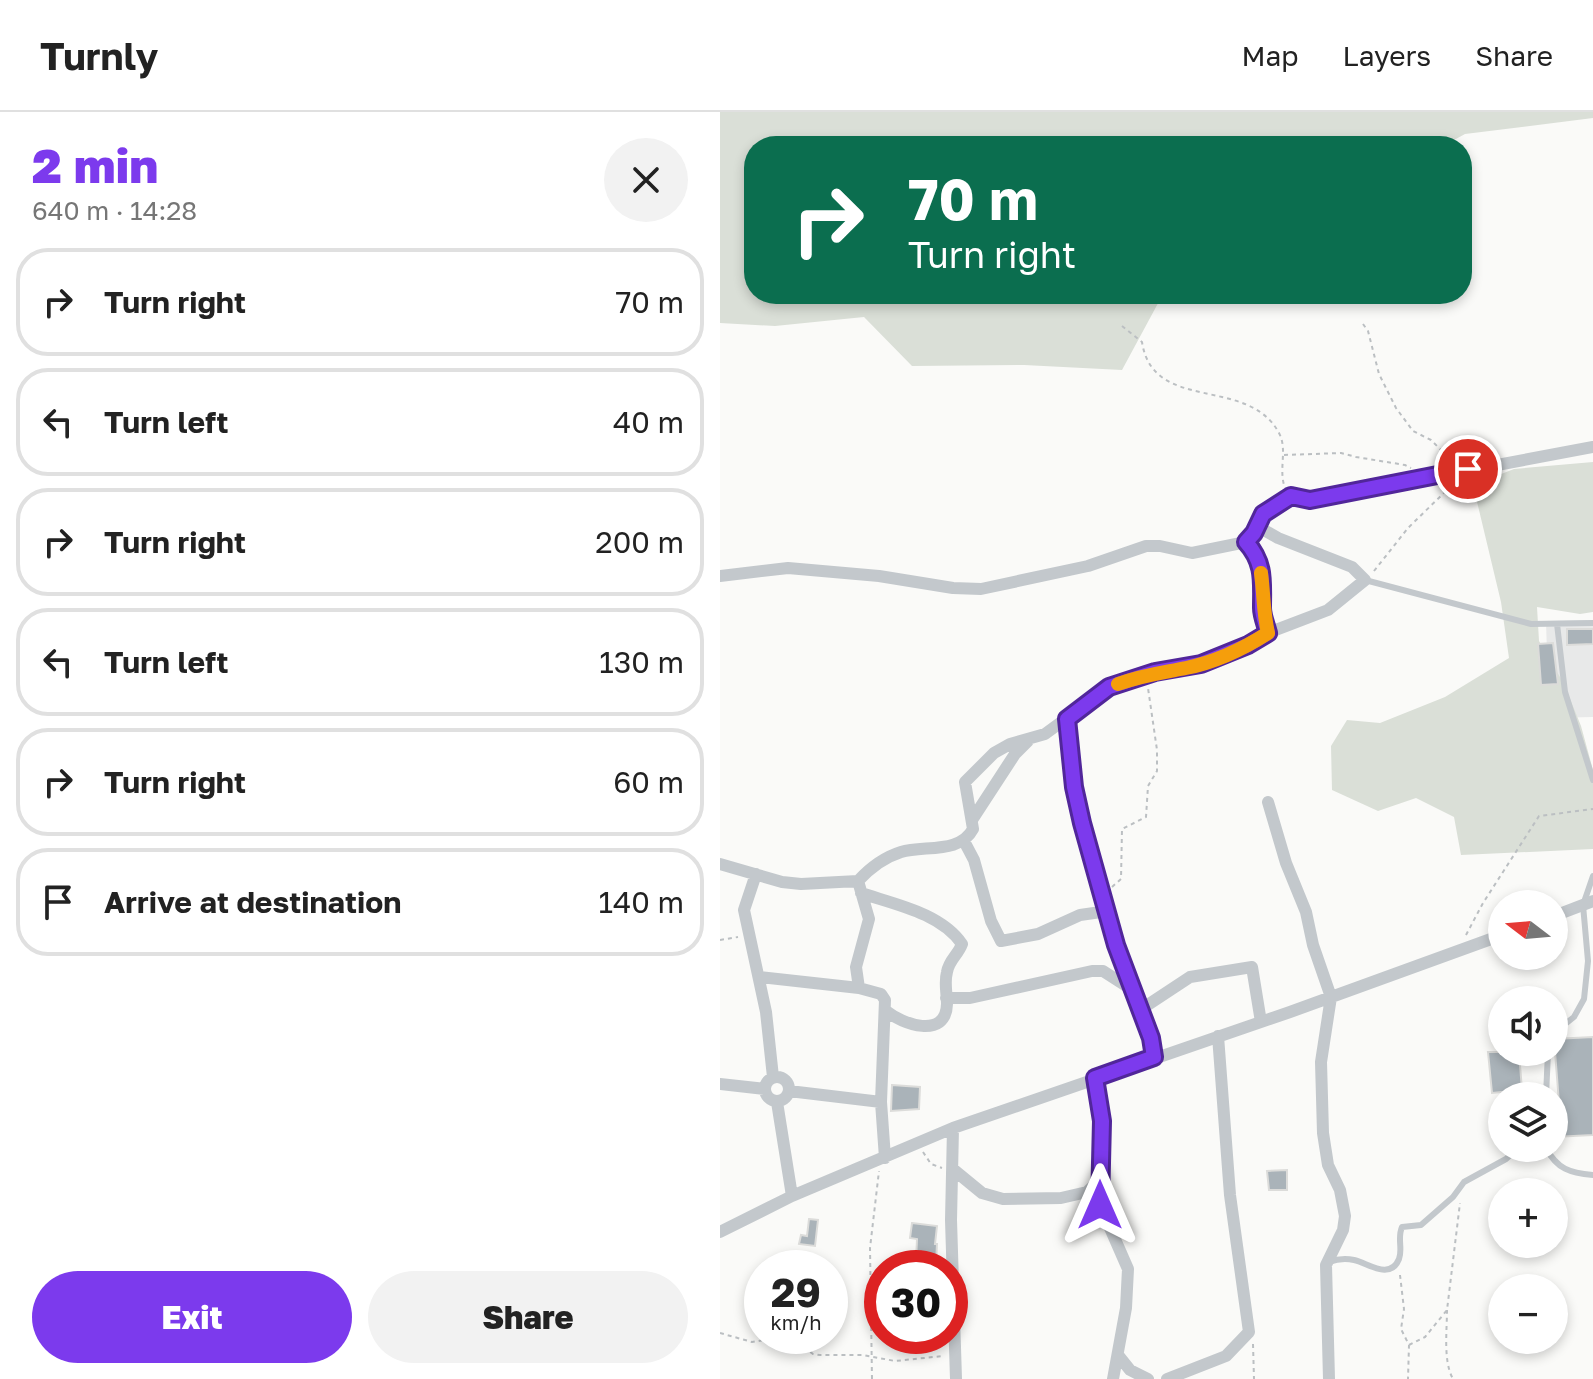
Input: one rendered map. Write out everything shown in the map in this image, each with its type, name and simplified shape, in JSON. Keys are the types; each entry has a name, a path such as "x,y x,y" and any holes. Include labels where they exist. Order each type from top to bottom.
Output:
{"street":[{"path":"720,576 788,568 981,589 1088,566 1146,546 1192,553 1246,542 1263,514 1291,496 1310,500 1593,447"},
{"path":"859,887 895,854 964,841 972,833 965,782 994,753 1010,744 1045,734 1109,687 1146,675 1201,664 1328,610 1365,580 1352,567 1278,538 1257,526"},
{"path":"1246,542 1257,555 1264,597 1262,610 1268,633"},
{"path":"1067,719 1077,805 1116,945 1151,1038 1154,1057"},
{"path":"972,820 1015,754 1031,739"},
{"path":"1268,802 1331,997 1321,1062 1323,1133 1328,1165 1340,1190 1345,1216 1343,1230 1326,1265 1329,1379"},
{"path":"964,841 980,876 991,921 1001,941 1038,934 1107,907"},
{"path":"720,864 801,884 859,887 925,916 959,940 960,950 948,966 947,1005 943,1017 932,1026 920,1026 886,1011"},
{"path":"756,874 744,910 760,977 773,1077"},
{"path":"859,887 869,919 856,967 859,988"},
{"path":"1568,911 1588,903"},
{"path":"720,1232 792,1196 953,1128 1488,940"},
{"path":"1140,1010 1190,977 1252,967 1261,1022"},
{"path":"946,998 970,998 1092,971 1103,971 1131,989"},
{"path":"760,977 859,988 881,994 886,1011 881,1102 882,1160"},
{"path":"1167,1379 1226,1356 1249,1332 1233,1220 1218,1036"},
{"path":"773,1077 785,1079 789,1091 784,1099 777,1102 767,1097 767,1080 773,1077"},
{"path":"1095,1078 1102,1121 1100,1205 1128,1269 1113,1379"},
{"path":"720,1084 765,1089"},
{"path":"789,1091 881,1102"},
{"path":"777,1102 792,1196"},
{"path":"952,1250 953,1128"},
{"path":"954,1170 982,1193 1003,1199 1061,1198 1087,1192 1099,1181"},
{"path":"955,1354 956,1379"},
{"path":"1118,1355 1130,1370 1148,1379"}],"lane":[{"path":"1365,580 1531,624 1593,623"},
{"path":"1557,624 1565,692 1593,780"},
{"path":"1568,1022 1584,999 1588,961 1588,903 1593,876"},
{"path":"1326,1265 1329,1261 1345,1258 1387,1270 1397,1263 1401,1253 1398,1238 1402,1227 1421,1225 1453,1197 1464,1182 1501,1162"},
{"path":"1553,1162 1570,1172 1593,1175"}],"path":[{"path":"1363,324 1379,374 1404,420 1413,431 1431,440 1461,471"},
{"path":"1122,326 1142,342 1144,357 1151,369 1166,382 1249,404 1270,420 1283,445 1281,479 1291,496"},
{"path":"1282,455 1341,453 1405,465 1428,477"},
{"path":"1365,580 1408,528 1450,487"},
{"path":"1107,907 1112,887 1121,879 1122,829 1146,817 1148,786 1157,771 1146,675"},
{"path":"1458,950 1483,903 1539,816 1593,809"},
{"path":"720,940 730,940 749,932"},
{"path":"918,1145 931,1164 954,1170"},
{"path":"872,1379 870,1248 882,1160"},
{"path":"1453,1379 1448,1354 1447,1310 1464,1182"},
{"path":"1397,1263 1404,1309 1401,1329 1409,1345 1408,1379"},
{"path":"1409,1345 1425,1337 1447,1310"},
{"path":"1249,1332 1253,1339 1254,1379"},
{"path":"720,1333 752,1342 793,1339 813,1354 895,1361 948,1354"}],"shaded area":[{"path":"720,112 1593,112 1593,118 1461,136 744,136 744,304 1158,304 1122,370 1024,365 912,366 864,317 775,326 720,323"},
{"path":"1593,462 1593,612 1580,614 1537,607 1539,641 1564,684 1581,726 1593,770 1593,849 1461,855 1454,817 1416,798 1378,811 1332,790 1331,746 1347,720 1380,723 1445,697 1509,658 1501,602 1473,485 1514,469"},
{"path":"1593,620 1593,717 1549,718 1546,621"}],"building":[{"path":"1567,629 1593,629 1593,644 1567,645"},
{"path":"1553,643 1558,684 1541,685 1538,644"},
{"path":"1593,1037 1593,1135 1568,1136 1568,1082 1557,1082 1556,1066 1568,1066 1568,1038"},
{"path":"1489,1066 1520,1066 1521,1082 1491,1082"},
{"path":"892,1085 920,1087 919,1109 891,1111"},
{"path":"1287,1170 1287,1190 1269,1190 1267,1171"},
{"path":"809,1219 818,1220 815,1246 799,1244 801,1235 807,1236"},
{"path":"912,1223 937,1226 937,1250 916,1250 917,1239 910,1238"}],"slow traffic":[{"path":"1118,684 1155,672 1201,664 1248,645 1268,633 1262,610 1261,573"}],"route":[{"path":"1100,1205 1102,1121 1095,1078 1154,1057 1151,1038 1116,945 1077,805 1067,719 1109,687 1155,672 1201,664 1248,645 1268,633 1262,610 1264,597 1257,555 1246,542 1263,514 1291,496 1310,500 1468,469"}]}
